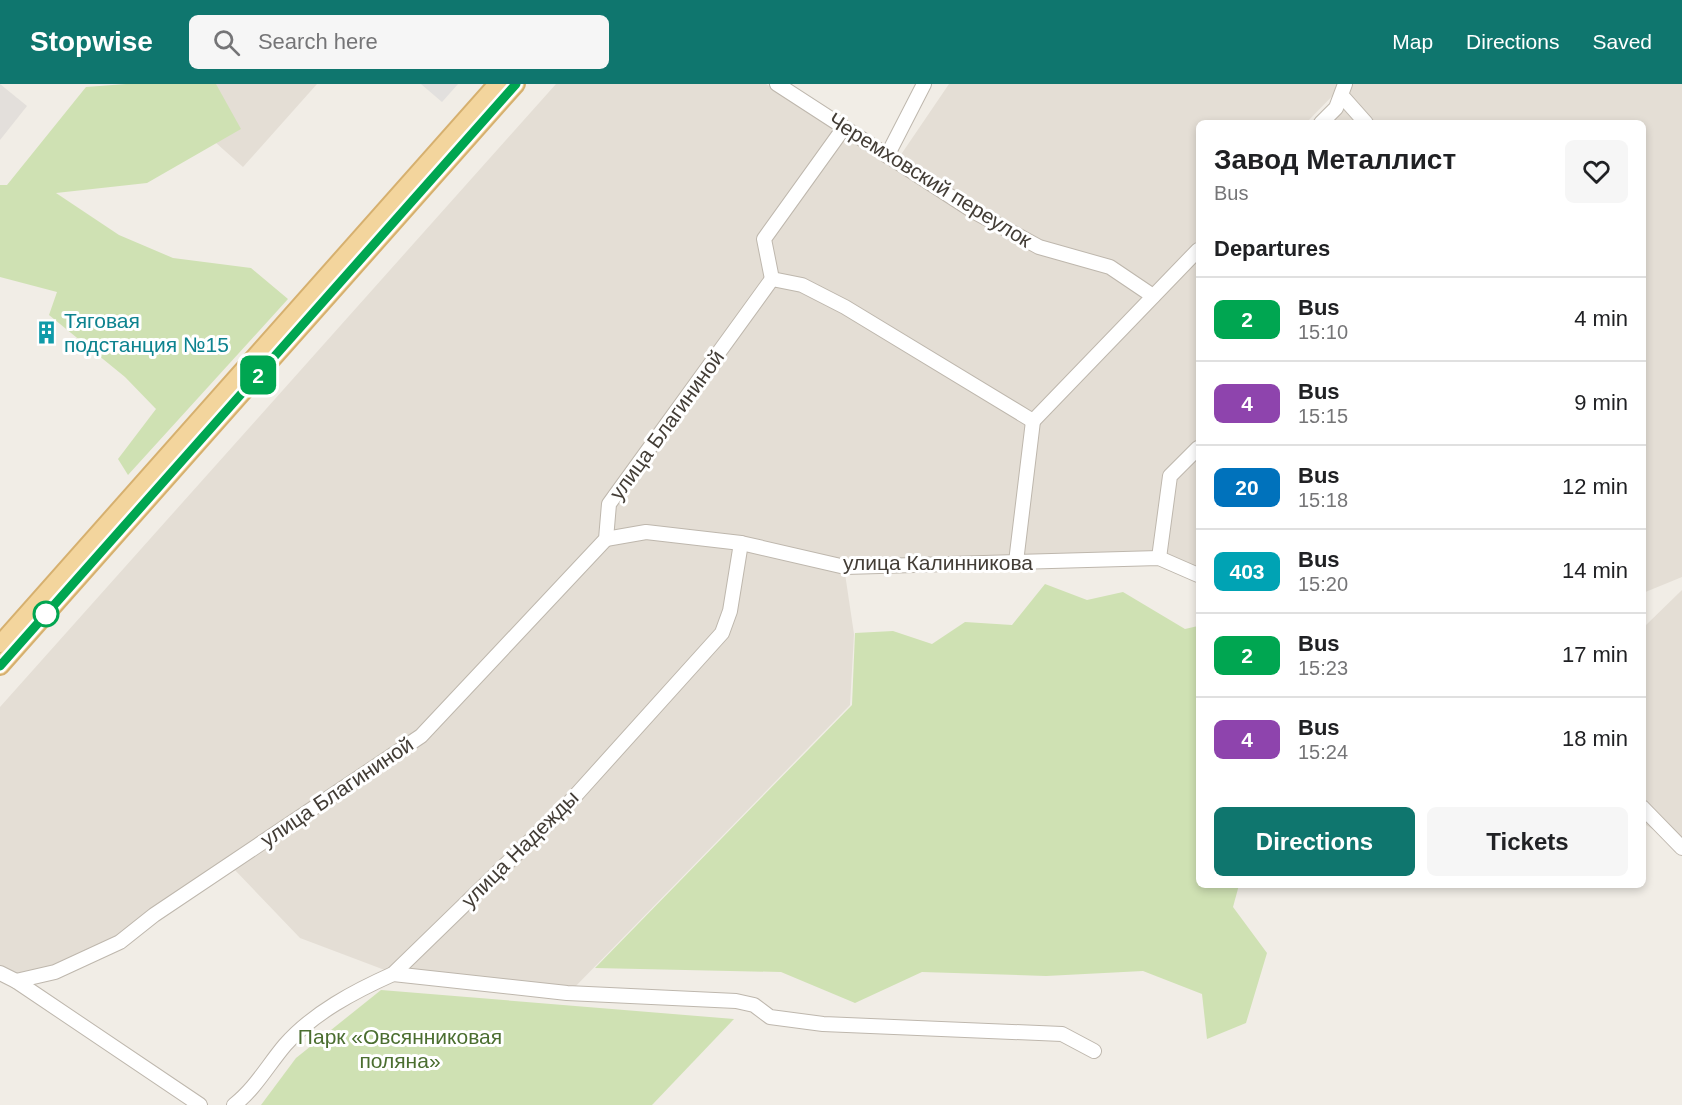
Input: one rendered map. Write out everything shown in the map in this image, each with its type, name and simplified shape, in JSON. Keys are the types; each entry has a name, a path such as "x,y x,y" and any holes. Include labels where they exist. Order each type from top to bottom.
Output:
{"main road":[{"path":"0,644 497,84"},
{"path":"0,666 516,84"}],"street":[{"name":"Черемховский переулок","path":"777,84 843,129 973,211 1039,247 1110,267 1154,296"},
{"path":"887,156 924,84"},
{"path":"1324,120 1336,108 1343,90"},
{"path":"1343,90 1364,120"},
{"path":"843,129 764,239 771,279 801,285 845,307 1034,421"},
{"path":"1016,562 1034,421 1196,252"},
{"name":"улица Благининой","path":"16,981 55,972 120,942 154,915 421,736 606,538 609,504 771,279"},
{"path":"1159,558 1170,476 1196,450"},
{"name":"улица Калинникова","path":"606,538 646,532 741,543 844,567 1159,558 1196,574"},
{"name":"улица Надежды","path":"234,1105 246,1096 300,1030 358,990 393,974 567,805 722,633 730,611 741,543"},
{"path":"1646,811 1682,848"},
{"path":"0,973 16,981 200,1105"},
{"path":"393,974 567,993 736,1001 754,1005 771,1017 823,1024 1062,1034 1094,1051"}],"shaded area":[{"path":"0,84 27,106 0,140"},
{"path":"150,84 317,84 243,167"},
{"path":"421,84 458,84 442,102"},
{"path":"556,84 766,84 837,129 760,239 767,278 606,503 603,539 419,736 119,942 16,979 0,971 0,707"},
{"path":"949,84 1344,84 1309,120 1196,120 1196,242 1029,423 1014,561 843,564 740,541 608,536 611,505 773,283 767,239 847,127 898,159"},
{"path":"1351,84 1682,84 1682,577 1646,592 1646,120 1317,120"},
{"path":"1196,252 1196,571 1156,555 1018,561 1037,421"},
{"path":"646,534 844,567 854,634 850,705 571,991 390,972 300,938 233,868 425,738 607,540"},
{"path":"1682,590 1682,848 1646,825 1646,625"}],"green space":[{"path":"126,84 216,84 241,129 147,183 56,193 119,235 173,258 251,268 288,299 128,475 118,459 156,409 125,377 49,315 57,292 0,277 0,185 7,185 86,87"},
{"path":"1045,584 1087,600 1123,592 1185,629 1196,626 1196,888 1238,888 1233,907 1267,953 1246,1023 1207,1039 1202,994 1143,971 1046,976 922,972 855,1003 781,972 595,968 852,705 855,633 893,631 932,644 965,622 1012,625"},
{"name":"Парк «Овсянниковая поляна»","path":"381,990 734,1019 652,1105 261,1105 296,1058"}],"bus line":[{"name":"2","path":"0,666 516,84"}],"place":[{"name":"Тяговая подстанция №15","path":"46,333"}]}
